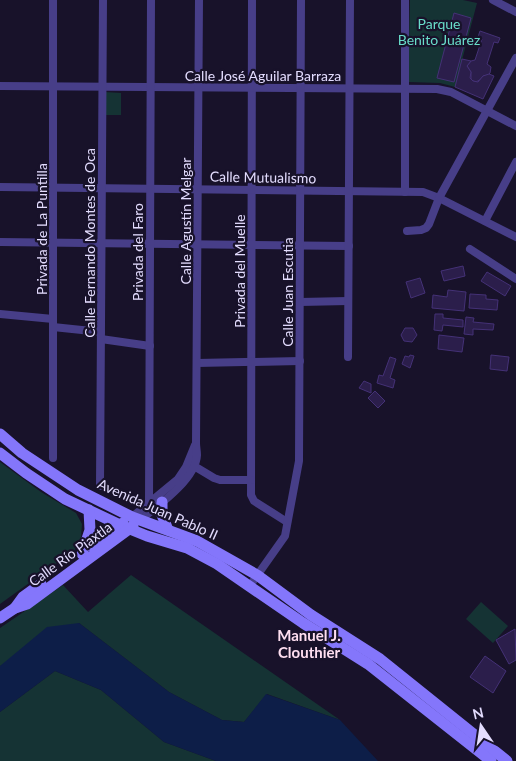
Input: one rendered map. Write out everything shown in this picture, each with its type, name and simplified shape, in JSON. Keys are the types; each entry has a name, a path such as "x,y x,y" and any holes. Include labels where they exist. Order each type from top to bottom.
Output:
{"main road":[{"name":"Avenida Juan Pablo II","path":"0,434 22,453 49,472 130,523 168,530 206,545 258,575 368,664 498,759"},
{"name":"Avenida Juan Pablo II","path":"0,453 65,499 89,510 130,523 200,554 249,587 329,633"},
{"path":"162,502 162,515 168,530"},
{"path":"82,554 90,530 89,510"},
{"name":"Calle Río Piaxtla","path":"15,608 23,597 82,554 130,523"},
{"name":"Calle Río Piaxtla","path":"0,618 15,608 27,604 130,523"}],"street":[{"name":"Privada de La Puntilla","path":"53,0 53,458"},
{"name":"Calle Fernando Montes de Oca","path":"100,486 103,0"},
{"name":"Privada del Faro","path":"149,503 151,0"},
{"name":"Calle Agustín Melgar","path":"194,466 197,456 199,0"},
{"name":"Privada del Muelle","path":"252,0 251,495 254,502 288,522"},
{"name":"Calle Juan Escutia","path":"258,575 285,536 299,461 301,0"},
{"path":"348,357 350,0"},
{"path":"405,0 405,192"},
{"path":"493,0 516,12"},
{"path":"407,231 426,228 439,198 516,58"},
{"name":"Calle José Aguilar Barraza","path":"0,86 444,89 516,126"},
{"path":"485,221 516,162"},
{"name":"Calle Mutualismo","path":"0,187 423,192 516,236"},
{"path":"0,242 348,246"},
{"path":"470,249 516,279"},
{"path":"300,302 348,301"},
{"path":"0,314 53,323 150,346"},
{"path":"196,363 300,361"},
{"name":"Calle Agustín Melgar","path":"130,523 149,503 178,478 186,467 196,443"},
{"path":"130,523 162,502 184,482 194,466 220,480 251,480"},
{"path":"249,587 258,575"}],"green space":[{"name":"Parque Benito Juárez","path":"410,0 463,0 477,3 455,87 440,83 408,82"},
{"path":"105,92 121,93 121,115 104,115"},
{"path":"0,462 41,492 76,513 82,524 81,537 75,550 0,604"},
{"path":"131,575 340,720 267,694 244,722 222,720 169,692 79,623 0,666 0,628 63,585 88,612"},
{"path":"481,602 508,626 493,643 466,619"},
{"path":"55,671 101,690 164,742 216,761 0,761 0,712"}],"water":[{"path":"79,623 169,692 222,720 244,722 266,694 340,720 378,761 216,761 164,742 101,690 55,671 0,712 0,666 47,627"}],"building":[{"path":"454,13 471,18 454,82 437,78"},
{"path":"480,31 500,38 498,43 494,42 487,64 491,67 490,73 476,82 471,80 471,72 467,66 471,61 475,60 482,39 478,37"},
{"path":"462,59 471,61 467,66 471,72 470,78 473,81 478,82 483,76 489,74 494,76 483,99 455,87"},
{"path":"463,266 465,276 444,281 441,271"},
{"path":"487,272 511,286 505,296 481,281"},
{"path":"420,278 425,293 411,298 406,282"},
{"path":"448,290 466,292 464,311 432,308 433,295 447,297"},
{"path":"470,294 486,295 486,299 498,300 497,310 469,308"},
{"path":"435,314 443,314 443,318 463,320 463,327 443,325 442,331 434,330"},
{"path":"466,317 474,318 473,322 494,324 493,330 473,329 473,335 464,334"},
{"path":"405,328 413,328 417,335 412,342 404,341 401,335"},
{"path":"439,335 464,338 462,352 438,349"},
{"path":"410,355 414,356 410,368 402,364 405,356 409,357"},
{"path":"491,355 509,357 507,371 490,369"},
{"path":"390,357 396,359 390,378 395,380 393,388 377,383 379,375 383,376"},
{"path":"364,381 371,384 371,393 359,388"},
{"path":"375,391 385,401 378,408 368,398"},
{"path":"515,629 516,660 509,664 496,640"},
{"path":"485,656 506,671 493,693 470,677"}],"district":[{"name":"Manuel J. Clouthier","path":"309,644"}]}
